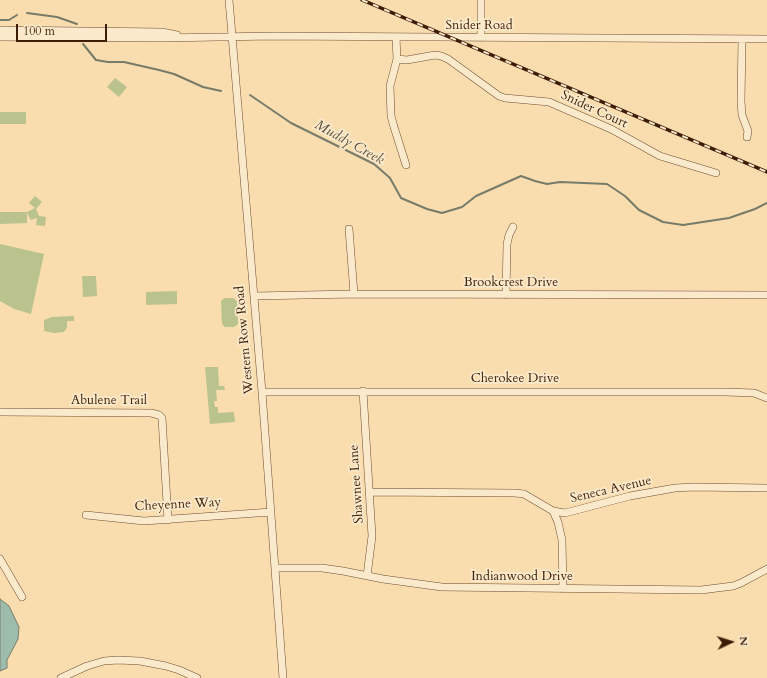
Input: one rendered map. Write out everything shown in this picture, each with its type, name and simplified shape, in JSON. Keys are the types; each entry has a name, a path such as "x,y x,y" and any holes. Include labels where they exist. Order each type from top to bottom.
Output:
{"street":[{"name":"Western Row Road","path":"229,0 262,392 283,678"},
{"path":"480,38 481,0"},
{"name":"Snider Road","path":"0,30 162,32 190,38"},
{"name":"Snider Road","path":"0,37 767,39"},
{"path":"396,37 397,59 390,86 391,116 406,165"},
{"path":"742,39 742,110 748,127 747,137"},
{"name":"Snider Court","path":"397,59 407,60 435,55 441,56 448,59 499,96 505,98 549,102 611,129 660,156 716,173"},
{"path":"506,295 507,244 513,227"},
{"path":"349,229 354,294"},
{"name":"Brookcrest Drive","path":"254,296 354,294 767,295"},
{"name":"Shawnee Lane","path":"363,391 372,536 367,576"},
{"name":"Cherokee Drive","path":"262,392 740,392 767,398"},
{"name":"Abulene Trail","path":"0,412 151,413 159,415 162,418 168,520"},
{"name":"Seneca Avenue","path":"553,511 560,513 569,512 630,496 675,488 767,488"},
{"path":"370,492 524,494 553,511 558,522 562,540 563,589"},
{"name":"Cheyenne Way","path":"86,515 135,520 168,520 271,512"},
{"path":"0,560 22,597"},
{"name":"Indianwood Drive","path":"274,568 322,568 383,579 442,587 701,590 733,586 767,569"},
{"path":"60,678 87,666 104,661 124,660 140,661 166,666 197,678"}],"green space":[{"path":"115,78 127,87 119,97 107,87"},
{"path":"0,112 26,112 26,124 0,124"},
{"path":"35,196 42,202 36,209 39,216 46,217 45,226 36,225 37,218 31,220 27,213 27,223 0,224 0,212 27,212 35,208 29,203"},
{"path":"0,244 44,254 31,314 14,309 0,301"},
{"path":"82,276 96,276 97,296 83,297"},
{"path":"177,291 177,304 146,305 146,292"},
{"path":"224,298 233,298 237,301 238,324 234,327 225,327 222,324 221,301"},
{"path":"74,316 74,321 67,321 67,328 64,332 54,333 44,331 44,320 52,317"},
{"path":"205,367 218,367 219,386 224,386 225,390 216,390 217,401 214,401 215,407 218,407 218,413 234,412 235,422 210,424"}],"shaded area":[{"path":"0,599 9,606 19,627 18,639 7,660 7,668 0,671"}],"waterway":[{"name":"Muddy Creek","path":"27,13 57,17 77,24"},
{"name":"Muddy Creek","path":"0,20 9,20 17,15"},
{"name":"Muddy Creek","path":"83,44 96,60 124,62 159,70 174,74 203,87 221,91"},
{"name":"Muddy Creek","path":"250,95 291,123 374,164 390,178 401,198 427,209 442,213 462,207 476,196 521,176 547,184 560,182 607,184 625,196 639,210 663,222 683,225 729,218 767,203"}],"railway":[{"path":"362,0 767,172"}]}
